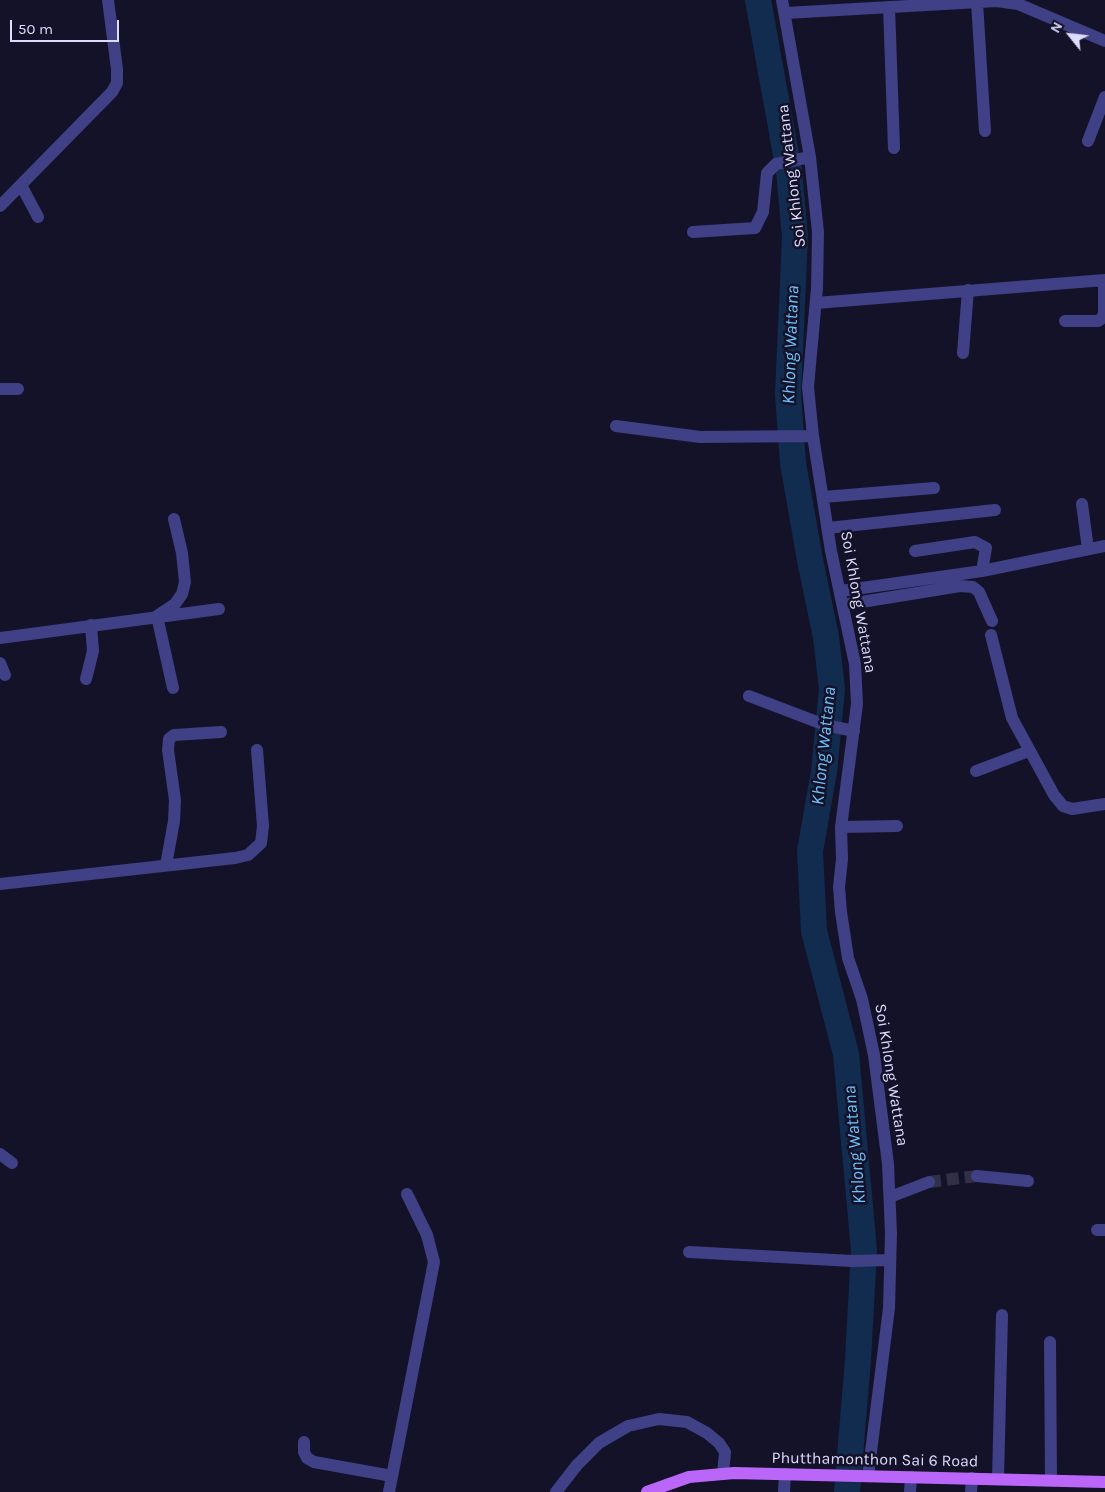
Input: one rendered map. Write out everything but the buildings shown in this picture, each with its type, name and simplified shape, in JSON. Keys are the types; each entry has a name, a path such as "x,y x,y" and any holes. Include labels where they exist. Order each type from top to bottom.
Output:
{"main road":[{"name":"Phutthamonthon Sai 6 Road","path":"647,1492 689,1477 723,1474 1105,1482"}],"street":[{"path":"0,206 93,114 112,92 117,83 117,69 108,0"},
{"name":"Soi Khlong Wattana","path":"782,0 810,157 818,232 816,303 808,386 813,436 828,528 855,664 857,704 850,730 841,827 842,859 839,887 841,912 848,958 862,999 874,1055 888,1164 890,1197 890,1260 885,1354 862,1476"},
{"path":"785,13 997,1 1027,4 1105,40"},
{"path":"977,2 985,131"},
{"path":"889,7 894,148"},
{"path":"1088,141 1105,98"},
{"path":"693,232 755,228 763,212 767,173 776,164 810,157"},
{"path":"21,185 38,217"},
{"path":"816,303 1104,280 1104,314 1102,319 1098,321 1065,321"},
{"path":"963,353 968,290"},
{"path":"0,389 18,389"},
{"path":"616,426 700,437 813,436"},
{"path":"823,496 934,488"},
{"path":"1082,504 1088,549"},
{"path":"828,528 995,510"},
{"path":"157,616 174,604 182,594 185,582 182,553 174,519"},
{"path":"916,551 975,542 986,548 982,571"},
{"path":"841,591 982,571 1105,546"},
{"path":"843,605 960,586 973,587 979,592 992,621"},
{"path":"0,638 219,609"},
{"path":"157,616 173,688"},
{"path":"86,679 93,651 91,625"},
{"path":"991,635 1012,718 1054,795 1063,806 1072,809 1105,804"},
{"path":"0,663 5,675"},
{"path":"750,696 825,725 850,730"},
{"path":"166,865 174,822 175,800 168,750 169,739 174,735 221,732"},
{"path":"0,884 236,858 248,855 261,842 263,826 257,750"},
{"path":"976,771 1029,751"},
{"path":"841,827 897,826"},
{"path":"0,1154 12,1163"},
{"path":"978,1176 1028,1181"},
{"path":"890,1197 929,1182"},
{"path":"389,1492 434,1262 427,1235 408,1194"},
{"path":"689,1252 852,1261 890,1260"},
{"path":"998,1479 1002,1315"},
{"path":"1050,1342 1052,1480"},
{"path":"556,1492 577,1465 598,1443 628,1426 659,1419 687,1422 707,1433 719,1443 725,1452 723,1474"},
{"path":"304,1442 304,1452 307,1458 314,1462 392,1476"},
{"path":"784,1492 785,1474"},
{"path":"910,1492 911,1477"},
{"path":"970,1492 972,1478"}],"waterway":[{"name":"Khlong Wattana","path":"758,0 789,171 795,237 788,394 793,463 826,637 832,689 824,772 810,851 814,931 846,1054 864,1250 858,1360 847,1492"}],"tunnel":[{"path":"929,1182 977,1176"}]}
